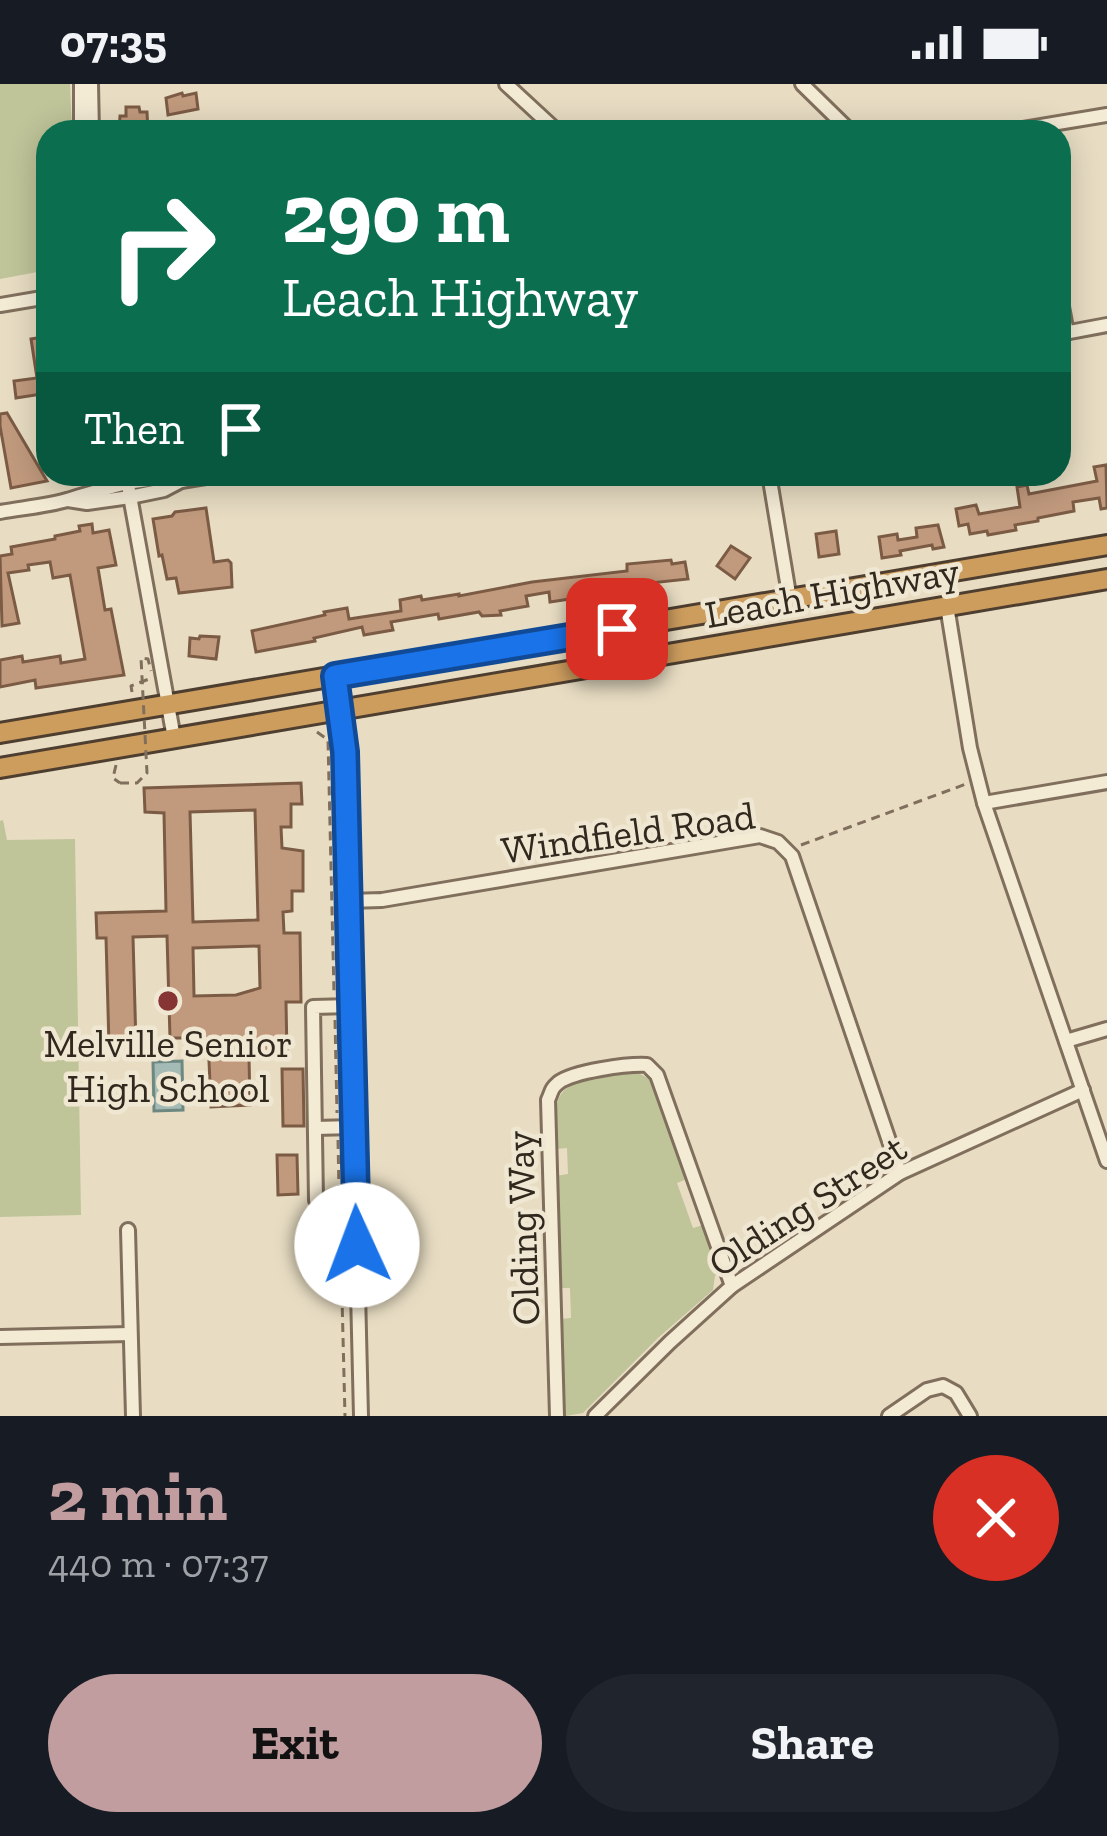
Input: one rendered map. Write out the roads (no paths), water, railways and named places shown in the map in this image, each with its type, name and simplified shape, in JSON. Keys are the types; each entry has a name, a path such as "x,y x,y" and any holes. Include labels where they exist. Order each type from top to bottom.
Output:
{"highway":[{"name":"Leach Highway","path":"0,733 167,696 335,676 1107,545"},
{"name":"Leach Highway","path":"0,768 1107,579"}],"street":[{"path":"81,84 81,120"},
{"path":"91,84 92,120"},
{"path":"506,84 545,120"},
{"path":"802,84 839,120"},
{"path":"1071,122 1107,115"},
{"path":"0,305 36,299"},
{"path":"1071,332 1107,325"},
{"path":"0,512 68,500 87,503 126,486"},
{"path":"128,486 174,738"},
{"path":"135,486 164,490 172,486"},
{"path":"771,486 790,600"},
{"path":"947,606 984,802 1107,1161"},
{"path":"335,676 345,752 361,1416"},
{"path":"984,802 1107,782"},
{"name":"Windfield Road","path":"349,901 382,900 760,836 778,842 789,853 900,1173"},
{"path":"351,1006 313,1007 316,1200 356,1203"},
{"path":"1066,1041 1107,1029"},
{"name":"Olding Way","path":"557,1416 548,1100 554,1086 567,1077 633,1064 647,1065 657,1075 732,1286"},
{"name":"Olding Street","path":"595,1416 732,1286 900,1173 1083,1090"},
{"path":"315,1128 354,1127"},
{"path":"128,1230 133,1416"},
{"path":"0,1337 130,1334"},
{"path":"889,1416 927,1390 943,1386 956,1394 970,1416"}],"water":[{"path":"182,1061 183,1110 154,1111 153,1062"}],"place":[{"name":"Melville Senior High School","path":"168,1001"}]}
